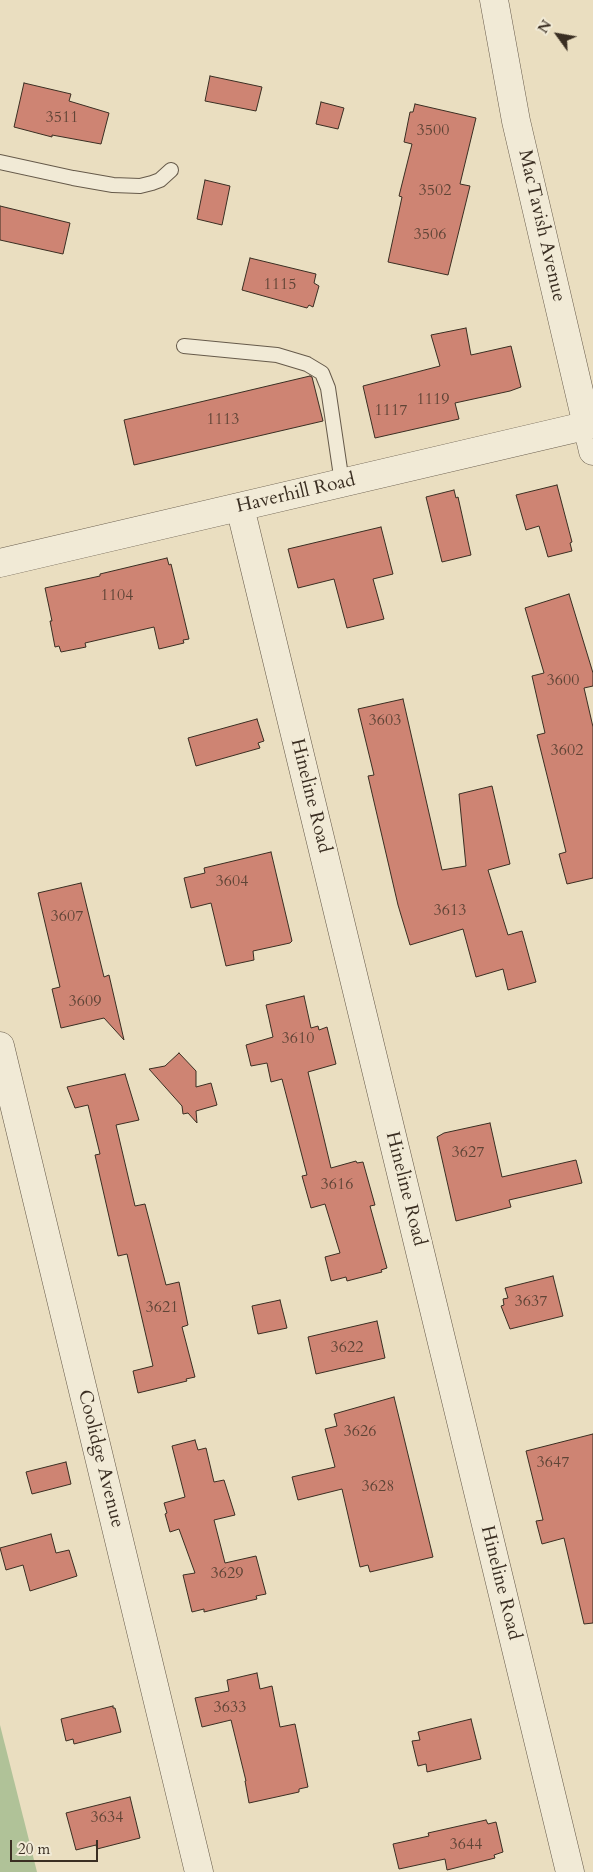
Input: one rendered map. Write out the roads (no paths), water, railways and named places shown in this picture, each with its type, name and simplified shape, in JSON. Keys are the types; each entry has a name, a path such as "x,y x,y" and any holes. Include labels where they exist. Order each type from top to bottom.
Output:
{"street":[{"name":"MacTavish Avenue","path":"494,0 516,121 590,425 593,451"},
{"name":"Haverhill Road","path":"0,563 590,425"},
{"name":"Hineline Road","path":"240,507 570,1872"},
{"name":"Coolidge Avenue","path":"0,1046 199,1872"}],"lane":[{"path":"0,162 73,178 140,186 160,180 171,170"},
{"path":"184,346 278,355 307,364 322,373 328,388 342,483"}]}
